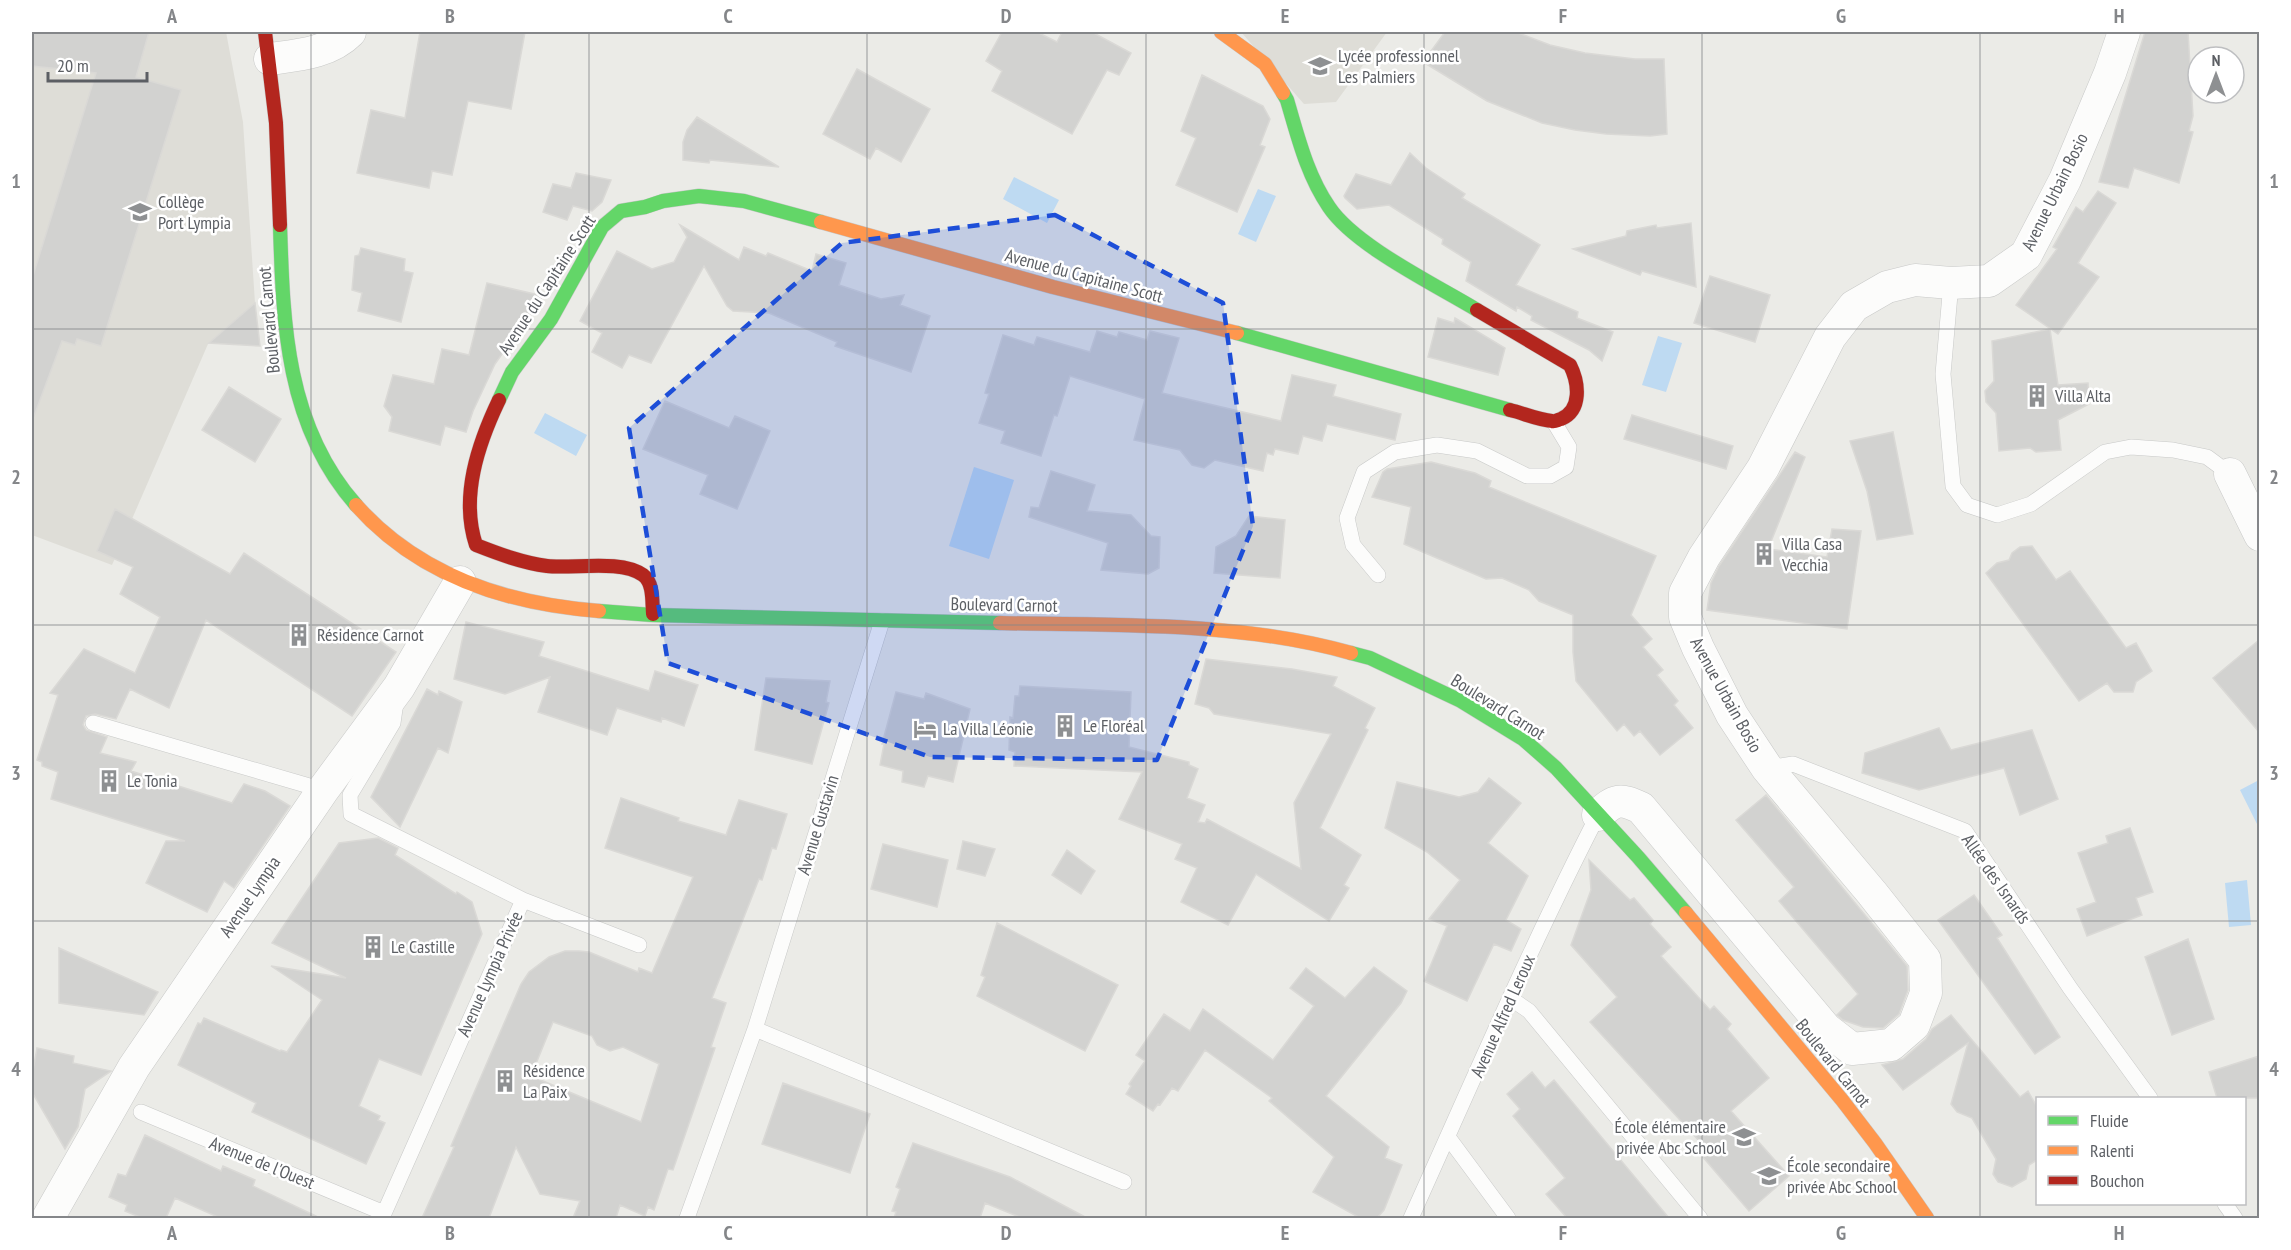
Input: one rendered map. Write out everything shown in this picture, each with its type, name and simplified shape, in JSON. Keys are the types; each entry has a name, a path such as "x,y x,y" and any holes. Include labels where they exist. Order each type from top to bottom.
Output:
{"main road":[{"path":"1221,32 1265,64 1287,100 1307,166 1330,209 1362,241 1570,365 1576,375 1578,386 1574,404 1568,415 1554,422"},
{"name":"Boulevard Carnot","path":"267,46 278,153 285,334 291,377 305,420 339,486 363,514 400,547 460,582 513,599 558,608 653,614 882,621 1057,623 1205,629 1265,634 1316,643 1370,658 1461,701 1523,739 1556,768 1638,857 1842,1100 1927,1218"},
{"name":"Avenue du Capitaine Scott","path":"653,614 651,588 643,575 630,568 546,566 501,555 476,544 471,530 469,507 472,477 490,419 512,372 550,319 602,227 621,211 663,201 699,196 744,201 1053,287 1275,343 1554,422"}],"street":[{"path":"267,46 311,53 339,43 350,32"},
{"name":"Avenue Urbain Bosio","path":"1598,815 1610,803 1624,800 1641,808 1826,1029 1852,1050 1892,1045 1914,1025 1926,993 1925,960 1767,768 1732,715 1685,617 1685,592 1704,557 1763,468 1830,336 1854,306 1887,287 1915,280 1952,283 1989,281 2026,255 2065,180 2110,73 2124,32"},
{"path":"2230,474 2259,535"},
{"name":"Avenue Lympia","path":"48,1218 135,1067 323,790 399,687 460,582"}],"lane":[{"path":"1952,283 1943,374 1953,486 1967,505 1997,515 2031,504 2105,452 2131,447 2173,450 2206,457 2230,474"},
{"path":"1378,575 1353,545 1347,518 1364,472 1395,452 1437,445 1477,451 1527,476 1550,476 1566,467 1569,447 1554,422"},
{"name":"Avenue Gustavin","path":"690,1218 755,1029 882,621"},
{"name":"Avenue Lympia Privée","path":"383,1216 523,900 351,814 350,795 393,723 399,687"},
{"path":"93,723 323,790"},
{"name":"Allée des Isnards","path":"1767,768 1792,764 1965,831 2070,988 2149,1097"},
{"name":"Avenue Alfred Leroux","path":"1411,1218 1510,998 1598,815"},
{"path":"523,900 639,945"},
{"path":"1510,998 1529,1011 1700,1218"},
{"path":"755,1029 1124,1182"},
{"name":"Avenue de l'Ouest","path":"141,1112 383,1216"},
{"path":"1448,1137 1508,1218"},
{"path":"2226,1205 2235,1218"}],"highlighted area":[{"path":"1055,215 1223,303 1253,526 1157,760 930,757 668,663 629,428 842,243"}],"shaded area":[{"name":"Collège Port Lympia","path":"32,32 226,32 243,122 255,303 208,344 112,565 32,535"},
{"name":"Lycée professionnel Les Palmiers","path":"1241,32 1387,32 1336,102 1304,104"}],"water":[{"path":"1014,177 1059,200 1047,223 1003,199"},
{"path":"1258,189 1276,196 1256,242 1238,234"},
{"path":"1658,336 1682,343 1666,392 1642,385"},
{"path":"545,413 587,435 576,456 534,433"},
{"path":"974,467 1014,480 989,559 949,546"},
{"path":"2259,780 2259,828 2240,790"},
{"path":"2247,880 2251,925 2229,927 2225,883"}],"building":[{"path":"32,32 149,32 136,77 181,90 101,346 77,339 75,345 62,341 34,416 32,415 32,279 96,73 32,66"},
{"path":"420,32 525,32 511,109 468,101 452,175 432,171 429,188 357,173 371,110 405,118"},
{"path":"1002,32 1037,32 1057,42 1062,32 1092,32 1131,53 1119,75 1107,70 1072,134 992,91 1002,71 986,61"},
{"path":"1445,32 1516,32 1550,45 1585,53 1635,59 1664,59 1667,134 1650,136 1575,130 1542,123 1487,101 1423,62"},
{"path":"2145,32 2188,32 2186,105 2192,105 2193,116 2189,131 2193,132 2179,183 2134,168 2128,188 2099,182"},
{"path":"857,69 930,109 901,162 876,148 870,159 823,134"},
{"path":"1202,75 1263,106 1270,119 1260,145 1265,147 1237,212 1176,185 1196,138 1181,131"},
{"path":"697,117 779,167 710,160 709,163 683,160 683,142 687,130"},
{"path":"1410,153 1426,168 1465,194 1462,198 1540,245 1516,285 1578,312 1577,318 1613,332 1602,361 1589,350 1531,320 1532,316 1517,307 1516,311 1466,281 1471,262 1442,244 1443,239 1389,205 1357,209 1345,198 1356,174 1391,185"},
{"path":"576,173 611,180 602,202 592,211 573,206 567,220 543,212 553,184 571,188"},
{"path":"2098,191 2116,203 2078,263 2099,277 2058,334 2016,305 2057,249 2053,247 2076,207 2083,212"},
{"path":"1691,223 1696,287 1642,271 1640,275 1573,249 1626,236 1627,231 1656,225 1657,228"},
{"path":"680,225 739,260 744,247 766,256 768,253 812,271 816,254 846,263 839,285 881,299 904,295 900,305 930,316 911,372 835,346 837,342 769,313 733,311 727,306 704,266 651,363 629,355 622,368 592,352 602,333 580,321 617,251 652,269 674,262 687,237"},
{"path":"361,248 405,259 404,271 413,273 401,322 358,311 362,293 352,290 355,256 359,255"},
{"path":"1710,276 1770,295 1755,342 1694,323"},
{"path":"487,283 543,296 495,364 466,432 445,426 440,445 389,431 392,417 384,406 393,375 434,384 442,349 469,355"},
{"path":"255,303 260,346 209,343"},
{"path":"1438,318 1454,323 1455,318 1505,348 1498,375 1428,357"},
{"name":"Villa Alta","path":"2050,329 2058,385 2088,383 2089,404 2058,420 2061,450 2036,452 2030,448 1999,451 1996,413 1986,402 1985,391 1994,381 1992,341"},
{"path":"1097,331 1117,337 1119,332 1147,340 1150,331 1179,338 1162,393 1281,421 1292,375 1336,385 1333,396 1401,414 1395,440 1327,424 1322,441 1303,436 1298,454 1275,449 1273,455 1267,453 1263,471 1215,460 1204,468 1192,465 1180,450 1134,440 1145,399 1070,376 1041,456 1001,443 1005,431 979,423 989,394 985,393 1003,335 1034,345 1037,337 1090,352"},
{"path":"229,387 281,419 255,462 202,430"},
{"path":"665,401 729,428 735,416 770,431 737,509 700,494 708,475 643,449"},
{"path":"1632,415 1733,446 1726,469 1624,439"},
{"path":"1893,432 1913,534 1877,540 1867,491 1850,441"},
{"name":"Villa Casa Vecchia","path":"1795,452 1805,457 1768,549 1827,557 1832,529 1861,531 1847,629 1707,610 1711,583 1719,566"},
{"path":"1431,462 1475,473 1491,481 1489,487 1656,556 1631,615 1652,639 1643,647 1663,670 1657,675 1678,701 1674,705 1693,728 1660,755 1640,731 1634,736 1624,724 1617,731 1576,681 1573,615 1539,601 1529,590 1502,578 1486,579 1404,544 1411,507 1372,497 1383,472 1387,469"},
{"path":"1051,471 1095,485 1087,511 1131,515 1151,536 1160,537 1159,568 1148,574 1101,570 1108,543 1029,517 1031,507 1039,508"},
{"path":"115,509 230,574 244,553 396,652 352,716 206,620 169,708 130,689 116,719 95,714 86,716 83,725 86,730 107,737 100,753 136,762 131,771 232,803 244,784 265,791 290,806 234,888 224,881 207,912 146,883 166,841 185,841 51,799 58,772 42,766 42,762 37,760 58,695 50,693 84,649 135,673 160,617 120,594 133,567 97,551"},
{"path":"1249,516 1285,520 1280,578 1214,573 1216,547 1236,536"},
{"path":"2032,546 2056,580 2070,571 2126,648 2136,643 2152,671 2136,682 2133,692 2114,692 2107,683 2079,701 1986,573 1997,563 2009,560 2012,553 2020,547"},
{"path":"466,622 544,642 539,656 649,691 655,671 698,685 684,726 662,718 661,722 617,708 607,735 538,712 550,677 505,694 454,679"},
{"path":"2259,640 2259,732 2213,678"},
{"path":"1206,659 1337,677 1333,686 1375,708 1365,728 1368,730 1320,828 1361,855 1344,885 1349,888 1329,921 1256,874 1228,925 1181,902 1197,868 1175,859 1182,844 1119,819 1142,772 1014,766 1015,752 1009,750 1010,717 1013,718 1015,696 1019,696 1020,686 1131,692 1129,747 1189,762 1189,765 1198,769 1187,798 1205,805 1198,822 1205,823 1207,819 1301,869 1294,803 1331,734 1214,714 1209,708 1195,704"},
{"path":"766,678 830,681 826,702 829,703 812,764 755,750"},
{"path":"427,689 438,695 439,691 462,702 448,753 438,748 400,827 371,797"},
{"name":"La Villa Léonie","path":"896,692 924,699 926,693 970,709 953,782 928,776 924,787 902,782 903,771 880,765 884,744 882,744"},
{"path":"1939,728 1951,750 2032,730 2058,799 2020,815 2004,768 1919,790 1862,773 1865,753"},
{"path":"1489,778 1521,803 1488,843 1528,876 1506,920 1521,929 1511,951 1494,944 1467,1001 1424,981 1447,926 1429,919 1460,880 1427,852 1385,828 1397,782 1459,797 1478,792"},
{"path":"1766,795 1907,966 1908,990 1899,1014 1883,1028 1863,1027 1843,1020 1837,1015 1858,994 1779,901 1794,887 1736,820"},
{"path":"621,798 679,818 678,821 726,835 739,800 787,814 776,849 772,848 762,880 759,879 712,998 726,1003 711,1047 715,1048 673,1170 668,1169 654,1210 648,1207 645,1216 620,1205 616,1218 573,1218 580,1201 540,1194 516,1147 489,1218 422,1218 454,1147 451,1146 521,984 529,972 549,957 565,951 579,951 589,952 638,972 639,968 652,973 693,877 605,848","holes":["553,1022 592,1036 597,1045 610,1051 623,1047 659,1064 641,1122 531,1076"]},
{"path":"2130,828 2153,892 2136,898 2142,915 2087,936 2077,909 2096,902 2078,853 2108,843 2106,836"},
{"name":"Le Castille","path":"378,838 398,848 395,855 472,902 482,934 421,1075 379,1059 359,1106 380,1116 378,1120 385,1123 366,1164 252,1112 256,1103 178,1065 198,1023 201,1024 204,1018 287,1052 322,1000 271,966 346,978 272,943 339,843"},
{"path":"963,841 995,849 985,876 957,869"},
{"path":"883,844 948,860 937,907 871,889"},
{"path":"1067,850 1095,871 1081,894 1052,875"},
{"path":"1589,860 1630,900 1634,898 1653,920 1650,924 1671,947 1661,956 1710,1010 1714,1006 1731,1024 1727,1029 1769,1078 1731,1111 1789,1176 1749,1211 1696,1149 1702,1144 1590,1022 1617,997 1571,945 1591,890"},
{"path":"1974,895 2002,935 1997,938 2060,1037 2035,1054 1938,920"},
{"path":"997,923 1118,985 1085,1051 977,996 985,977 981,975"},
{"path":"2188,939 2214,1019 2172,1035 2145,957"},
{"path":"59,948 158,992 144,1015 59,1003"},
{"path":"1374,967 1407,991 1401,1003 1326,1096 1389,1147 1385,1158 1402,1165 1384,1210 1377,1218 1360,1218 1313,1192 1334,1157 1269,1101 1272,1098 1205,1050 1178,1091 1172,1088 1153,1111 1126,1094 1131,1086 1129,1084 1145,1061 1136,1055 1164,1014 1190,1031 1203,1009 1273,1060 1314,1006 1290,988 1306,968 1345,998"},
{"path":"1951,1015 2020,1097 2028,1091 2036,1105 2036,1161 2029,1165 2026,1179 2012,1187 1998,1182 1993,1174 1996,1159 1972,1118 1957,1112 1951,1104 1968,1043 1903,1090 1882,1065 1903,1059 1926,1039 1932,1029"},
{"path":"37,1048 74,1056 73,1063 111,1071 85,1089 78,1127 65,1149 32,1092 32,1076"},
{"path":"2259,1056 2259,1098 2217,1097 2209,1072"},
{"path":"1532,1072 1545,1088 1554,1080 1669,1218 1567,1218 1546,1194 1565,1178 1513,1116 1520,1109 1507,1094"},
{"path":"783,1083 870,1114 850,1173 762,1144"},
{"path":"145,1135 221,1171 223,1166 255,1180 253,1186 320,1218 220,1218 175,1198 166,1218 142,1218 125,1211 127,1205 109,1197 118,1174 126,1176"},
{"path":"913,1143 1010,1177 1087,1218 1022,1218 985,1203 980,1218 894,1218 896,1212 892,1211 900,1189 896,1187"}],"traffic: fast":[{"path":"1283,93 1315,182 1321,195 1341,222 1397,264 1477,310"},
{"path":"499,400 512,372 551,319 602,227 621,211 663,201 699,196 744,201 821,222"},
{"path":"280,225 287,336 302,408 315,442 333,474 356,505"},
{"path":"1237,333 1510,410"},
{"path":"599,611 652,615 1000,623"},
{"path":"1351,653 1370,658 1461,701 1523,739 1556,768 1686,913"}],"traffic: slow":[{"path":"1221,32 1265,64 1283,93"},
{"path":"821,222 1053,287 1237,333"},
{"path":"356,505 381,530 407,551 466,582 531,601 599,611"},
{"path":"1000,623 1133,625 1221,630 1265,635 1351,653"},
{"path":"1686,913 1842,1100 1927,1218"}],"traffic: jam":[{"path":"265,32 276,123 280,225"},
{"path":"1477,310 1570,365 1573,372 1577,395 1573,409 1568,415 1554,421 1510,410"},
{"path":"499,400 484,434 474,471 470,508 476,545 538,565 610,566 634,570 647,578 652,593 653,614"}],"place":[{"name":"Lycée professionnel Les Palmiers","path":"1320,66"},
{"name":"Collège Port Lympia","path":"140,212"},
{"name":"Villa Alta","path":"2037,396"},
{"name":"Villa Casa Vecchia","path":"1764,554"},
{"name":"Résidence Carnot","path":"299,635"},
{"name":"Le Floréal","path":"1065,726"},
{"name":"La Villa Léonie","path":"925,729"},
{"name":"Le Tonia","path":"109,781"},
{"name":"Le Castille","path":"373,947"},
{"name":"Résidence La Paix","path":"505,1081"},
{"name":"École élémentaire privée Abc School","path":"1744,1137"},
{"name":"École secondaire privée Abc School","path":"1769,1176"}]}
